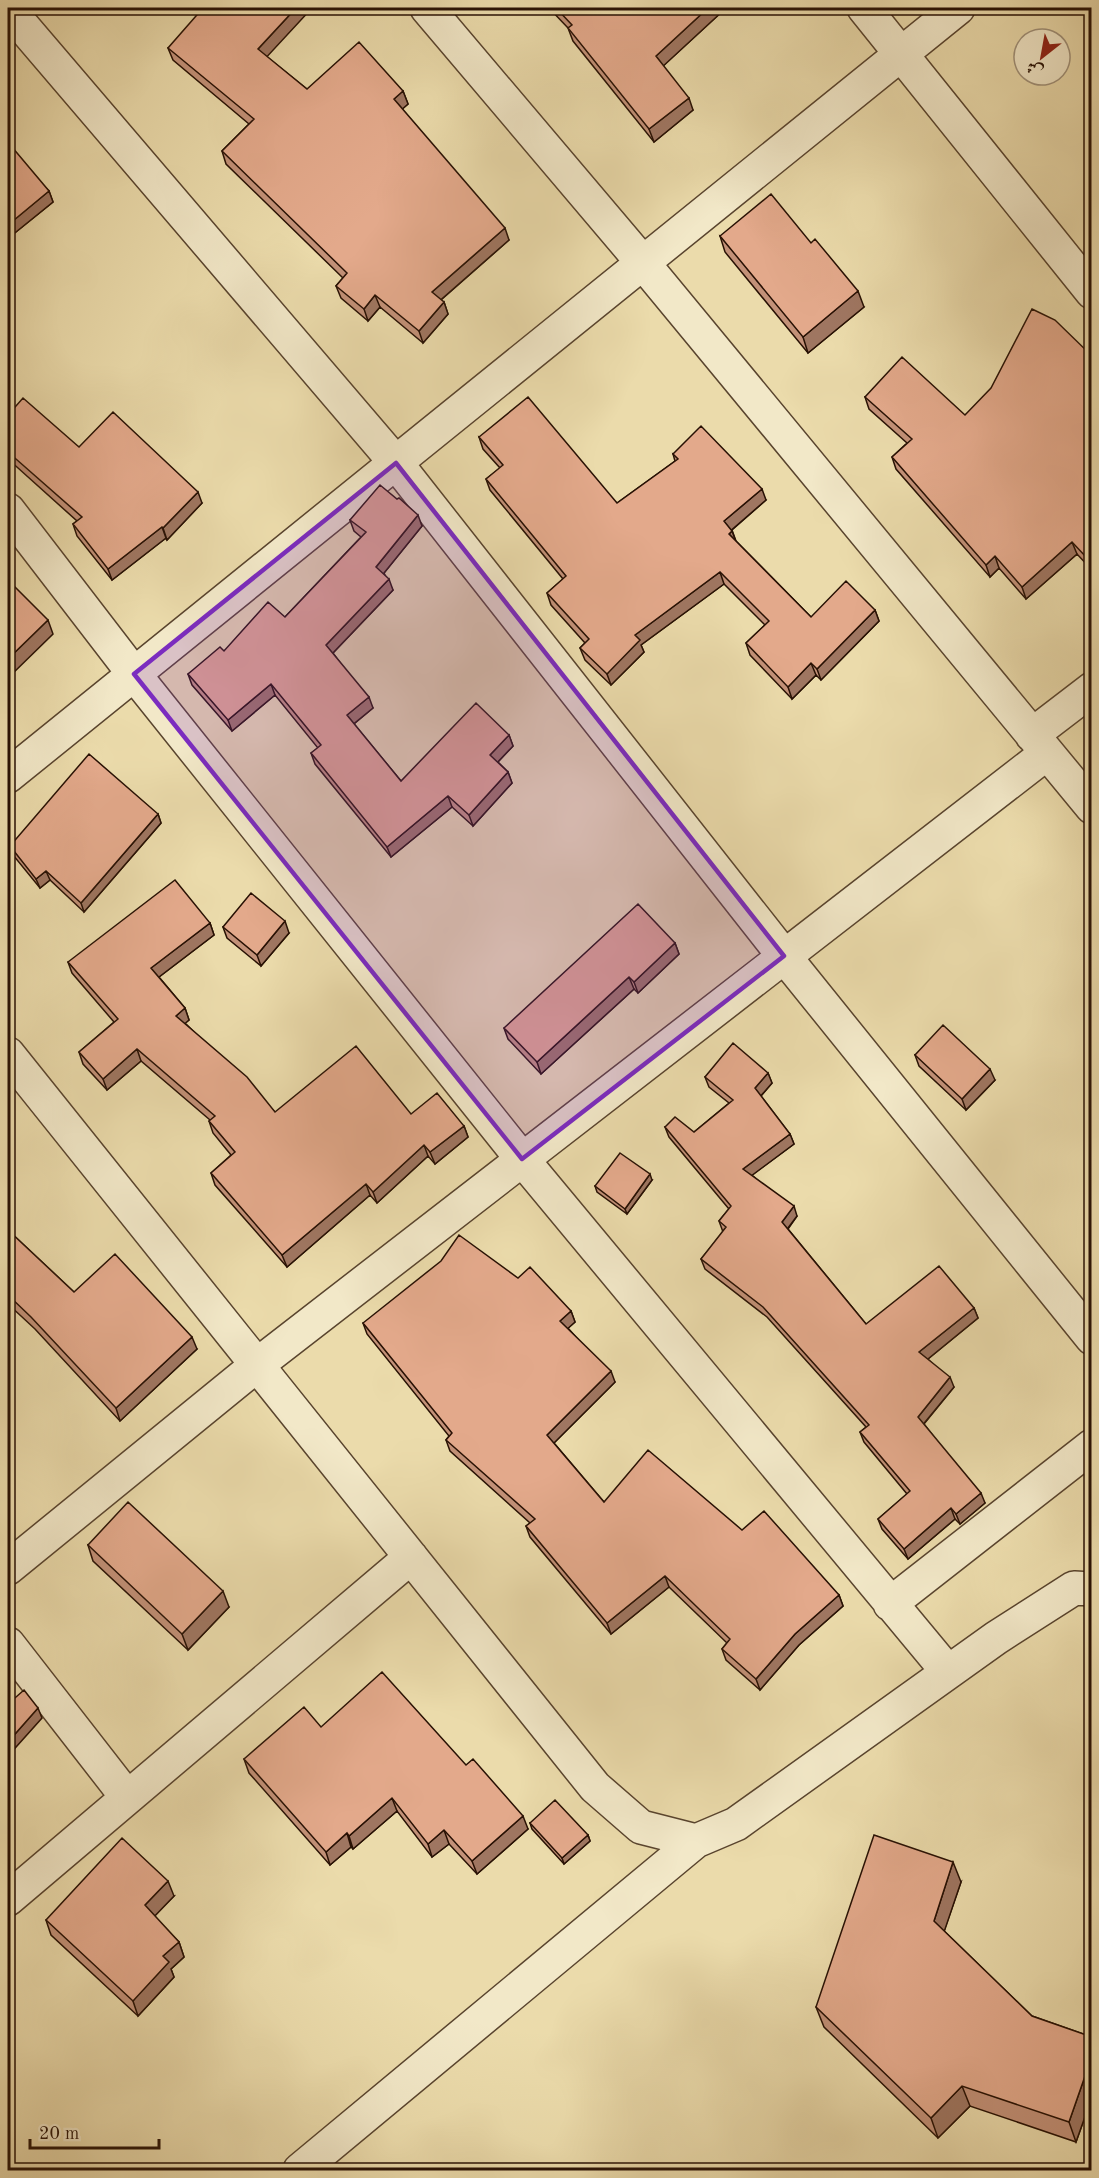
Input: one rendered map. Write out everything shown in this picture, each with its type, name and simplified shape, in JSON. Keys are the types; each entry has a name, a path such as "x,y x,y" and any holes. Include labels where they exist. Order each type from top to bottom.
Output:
{"street":[{"path":"427,8 643,262 1092,807"},
{"path":"864,8 1092,292"},
{"path":"8,776 958,8"},
{"path":"8,9 396,463 784,956 1092,1338"},
{"path":"8,510 134,674 522,1159 948,1672"},
{"path":"8,1568 257,1365 784,956 1039,744 1092,688"},
{"path":"8,1054 595,1787 641,1827 696,1841"},
{"path":"891,1604 1092,1446"},
{"path":"8,1899 411,1557"},
{"path":"300,2170 696,1841 736,1824 996,1638 1074,1588 1092,1589"},
{"path":"8,1644 127,1797"}],"highlighted area":[{"path":"396,463 784,956 522,1159 134,674"}],"building":[{"path":"203,8 296,8 258,49 307,89 359,42 403,91 394,99 505,228 432,292 444,302 419,331 375,295 364,309 336,286 347,273 222,151 254,119 168,48"},
{"path":"556,8 708,8 656,56 689,98 649,129 568,28 572,25"},
{"path":"12,147 49,191 8,225 8,151"},
{"path":"771,194 811,243 815,239 858,291 803,337 720,236"},
{"path":"1032,309 1055,320 1092,356 1092,450 1086,456 1092,462 1092,554 1087,558 1072,542 1022,587 995,556 986,565 892,457 912,439 865,397 902,357 965,415 991,388"},
{"path":"528,397 617,503 678,459 673,454 701,426 762,489 724,521 732,531 729,534 811,617 846,581 875,610 817,669 811,663 788,687 746,643 769,621 720,572 635,635 640,640 607,674 580,648 589,639 547,593 566,576 486,479 503,465 479,437"},
{"path":"23,398 79,447 113,412 198,492 163,528 108,569 73,524 82,517 8,452 8,415"},
{"path":"380,485 418,515 376,567 389,579 326,645 369,697 347,715 401,781 476,703 509,735 490,755 508,772 469,815 448,796 387,847 311,753 321,745 271,684 228,720 188,674 220,647 224,651 268,602 285,617 366,532 350,520"},
{"path":"8,576 11,579 9,581 48,620 8,659"},
{"path":"1092,749 1092,759 1086,753"},
{"path":"89,754 158,814 81,903 46,871 36,879 10,846"},
{"path":"175,880 210,923 151,968 185,1008 176,1016 247,1077 275,1112 356,1046 411,1114 437,1093 464,1126 430,1152 424,1145 373,1192 366,1184 282,1255 211,1173 235,1152 209,1121 215,1116 137,1049 103,1079 79,1052 118,1019 68,962"},
{"path":"251,893 285,921 257,955 223,927"},
{"path":"638,904 675,943 634,982 629,977 537,1062 504,1028"},
{"path":"943,1025 990,1069 962,1099 915,1055"},
{"path":"733,1043 768,1073 755,1088 790,1134 743,1169 794,1206 782,1222 866,1324 939,1266 974,1308 919,1352 950,1377 918,1417 981,1493 956,1514 951,1508 904,1549 878,1519 910,1491 860,1432 869,1425 763,1307 701,1259 726,1227 719,1221 731,1206 665,1127 675,1117 694,1132 733,1100 705,1077"},
{"path":"620,1153 650,1174 625,1209 595,1186"},
{"path":"8,1230 74,1292 115,1254 192,1337 116,1408 8,1295"},
{"path":"459,1235 518,1278 530,1267 571,1311 560,1321 611,1371 547,1435 604,1502 648,1450 742,1530 764,1511 839,1595 795,1634 756,1679 722,1649 730,1639 665,1576 607,1623 526,1526 535,1519 446,1440 452,1433 363,1323 441,1261"},
{"path":"128,1502 223,1591 182,1634 88,1545"},
{"path":"382,1672 466,1765 473,1759 523,1816 472,1861 444,1830 428,1844 392,1798 349,1836 347,1833 326,1852 244,1759 304,1707 321,1727"},
{"path":"24,1690 38,1708 8,1742 8,1704"},
{"path":"555,1800 588,1835 562,1858 530,1823"},
{"path":"874,1835 953,1862 934,1921 1032,2016 1092,2037 1092,2056 1069,2122 962,2086 931,2118 816,2007"},
{"path":"122,1838 168,1881 145,1905 179,1942 163,1956 169,1962 133,2001 46,1920"}]}
